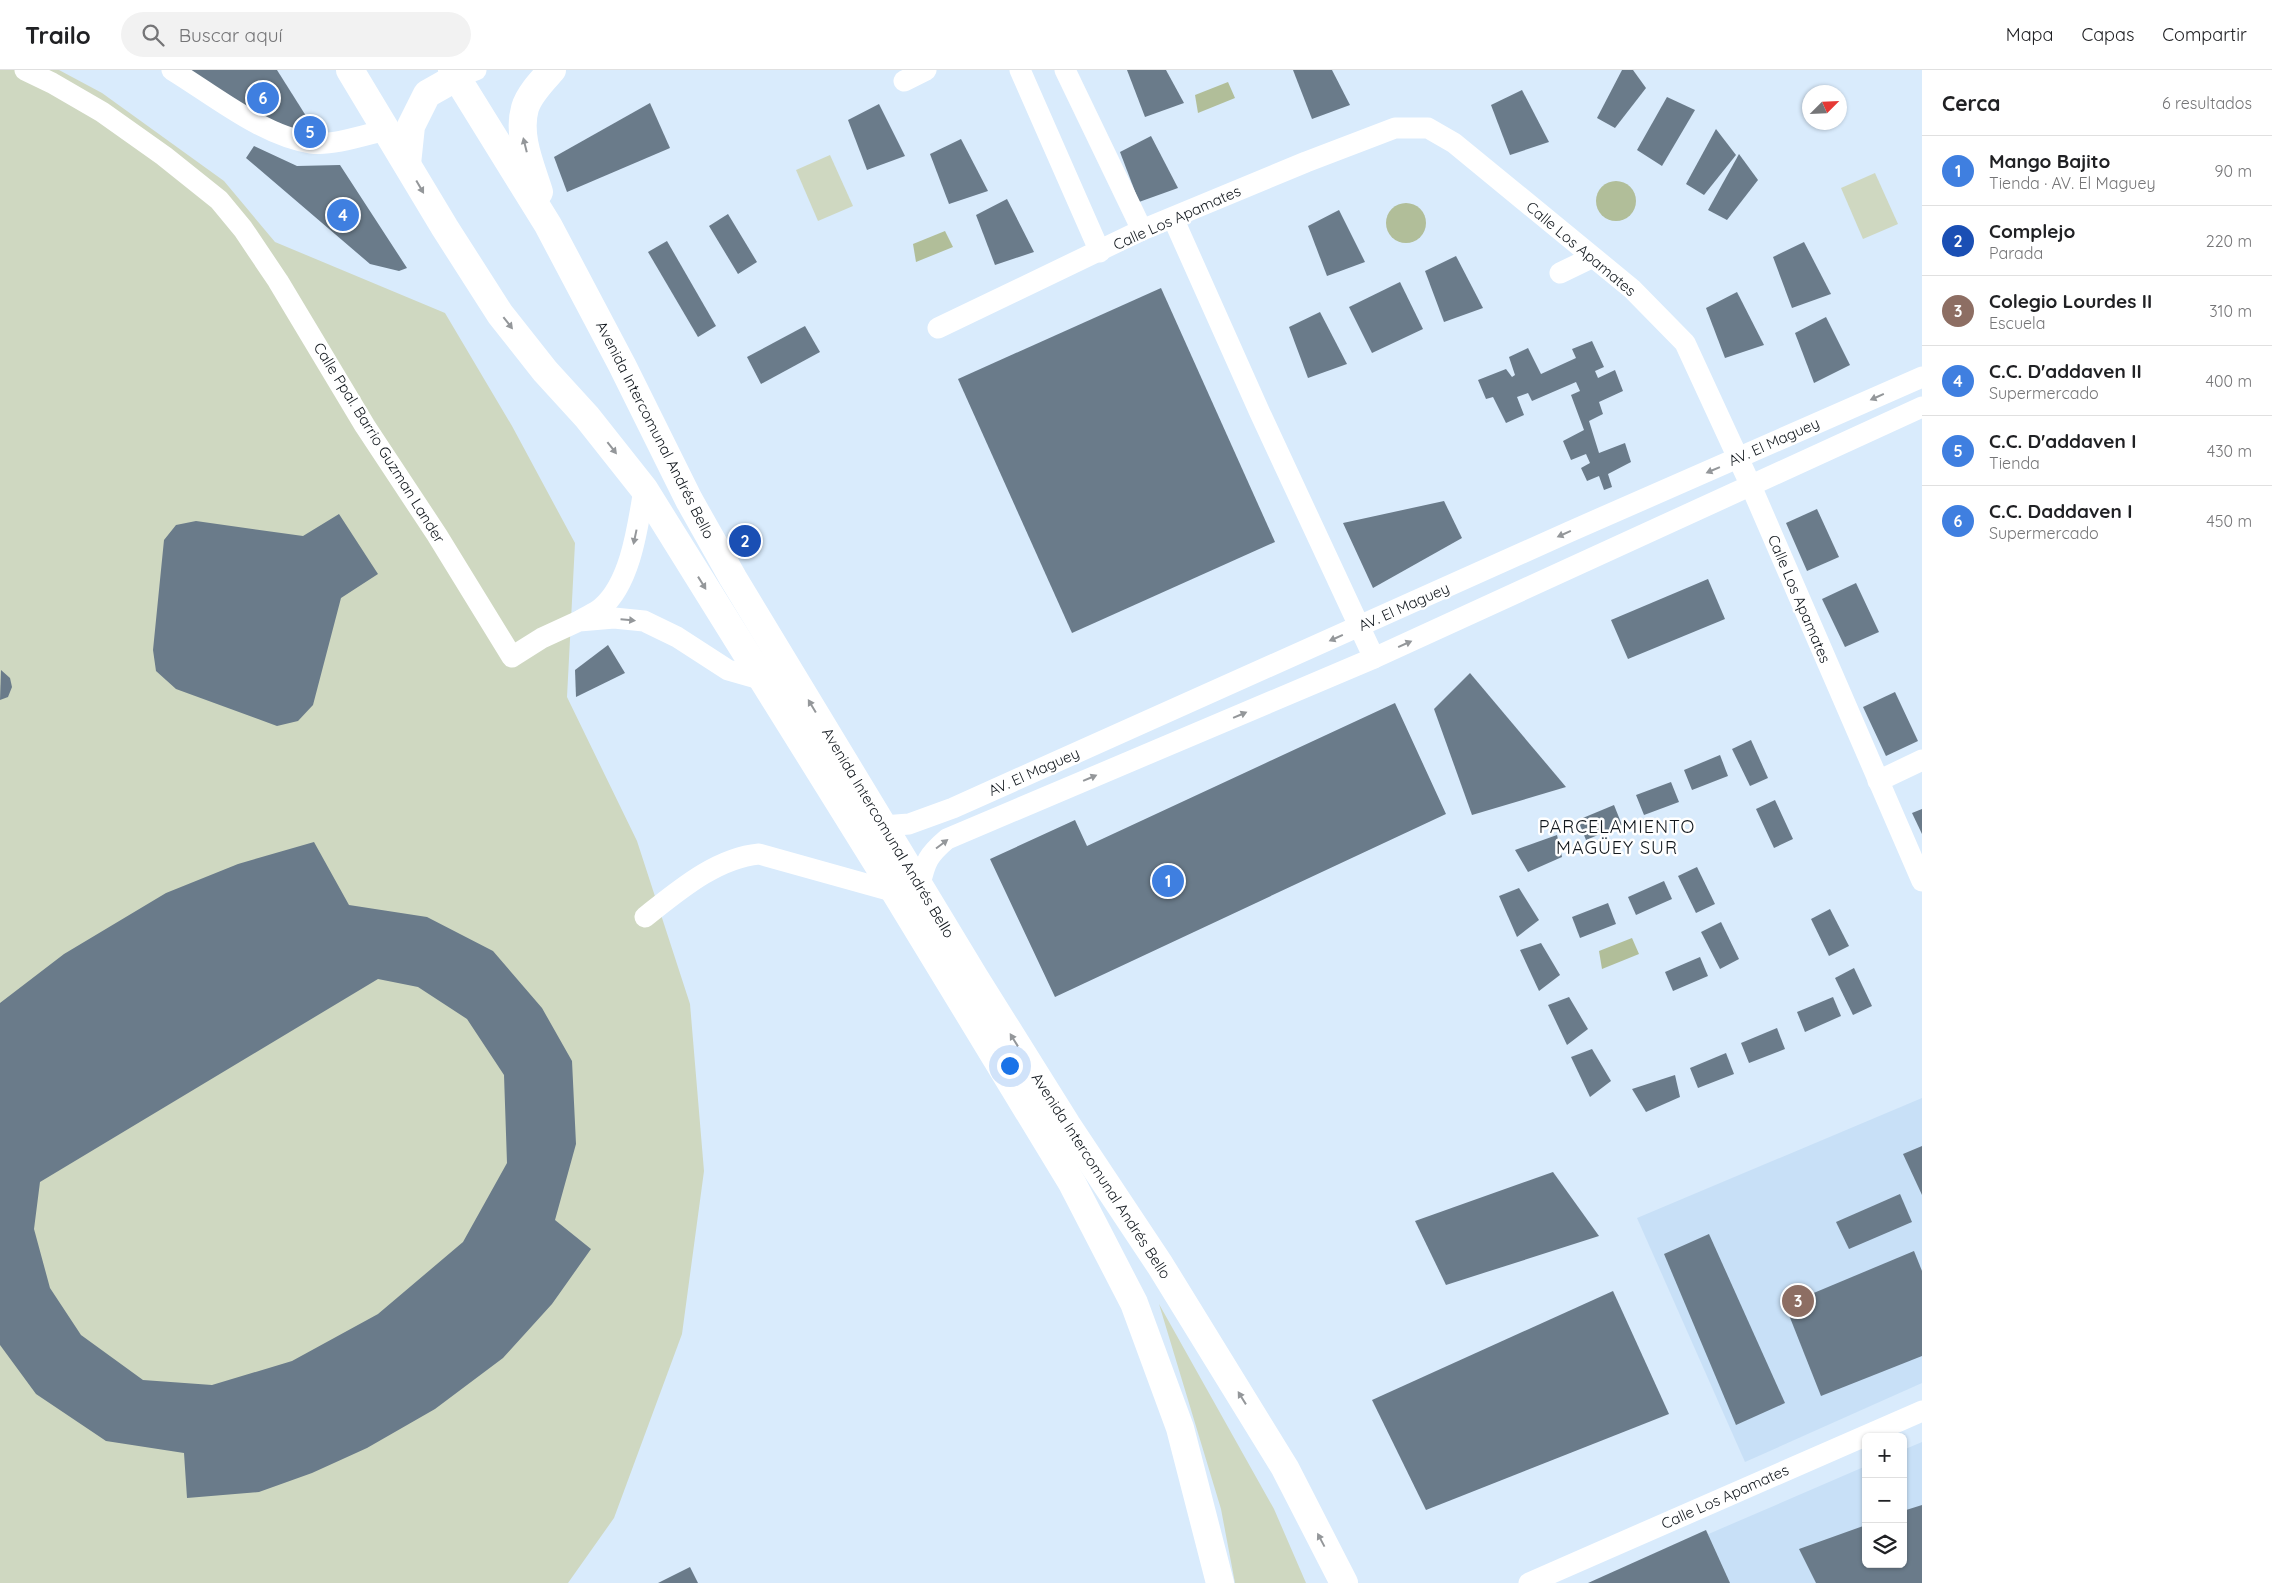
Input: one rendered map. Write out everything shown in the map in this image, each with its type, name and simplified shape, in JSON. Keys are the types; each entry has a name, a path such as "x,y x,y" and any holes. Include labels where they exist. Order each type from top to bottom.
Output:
{"main road":[{"name":"Avenida Intercomunal Andrés Bello","path":"350,70 445,228 500,314 545,370 587,417 644,489 763,680 908,889 1154,1257 1285,1468 1344,1583"},
{"path":"548,225 523,138 525,108 540,84 552,70"},
{"name":"Avenida Intercomunal Andrés Bello","path":"462,72 548,225 622,365 689,500 733,578 883,826 908,889 1072,1183 1134,1303 1180,1428 1220,1583"},
{"path":"407,164 411,126 427,94 462,72"}],"street":[{"name":"Calle Ppal. Barrio Guzman Lander","path":"25,70 52,83 102,112 164,156 219,200 243,229 278,281 365,426 437,536 512,657 542,638 580,621 614,618 644,621 677,637 728,670 763,680"},
{"path":"172,70 279,134 312,143 336,141 386,130"},
{"path":"904,81 926,70"},
{"path":"1020,70 1089,232 1100,252"},
{"path":"1065,70 1142,230"},
{"name":"Calle Los Apamates","path":"938,328 1100,252 1142,230 1306,162 1395,128 1428,128 1454,143 1632,290 1685,343 1751,486 1922,881"},
{"path":"1174,218 1267,408 1374,658"},
{"path":"1560,273 1591,258"},
{"name":"AV. El Maguey","path":"883,826 910,824 953,808 1360,627 1568,532 1922,378"},
{"name":"AV. El Maguey","path":"908,889 934,850 947,839 1374,658 1922,407"},
{"path":"580,621 601,607 618,586 635,542 644,489"},
{"path":"1878,781 1922,760"},
{"path":"645,917 680,890 724,864 742,856 759,854 908,889"},
{"name":"Calle Los Apamates","path":"1529,1583 1922,1411"}],"shaded area":[{"path":"0,70 59,70 102,93 224,181 275,242 445,313 512,426 575,543 567,697 637,841 690,1004 704,1171 682,1334 614,1518 568,1583 0,1583"},
{"path":"1228,82 1235,98 1198,113 1195,95"},
{"path":"830,155 853,206 818,221 796,170"},
{"path":"1875,173 1898,224 1863,239 1841,188"},
{"path":"1620,181 1627,184 1633,190 1636,201 1635,209 1627,218 1620,221 1612,221 1605,218 1597,209 1596,197 1599,190 1608,182"},
{"path":"1410,203 1417,206 1423,212 1426,223 1425,231 1417,240 1410,243 1402,243 1395,240 1387,231 1386,219 1389,212 1398,204"},
{"path":"945,231 953,247 916,262 913,244"},
{"path":"1632,938 1639,954 1602,969 1599,951"},
{"path":"1922,1098 1922,1383 1745,1462 1637,1218"},
{"path":"1159,1304 1274,1509 1306,1583 1235,1583 1221,1509"},
{"path":"1922,1442 1922,1583 1595,1583 1862,1468 1862,1568 1907,1568 1907,1448"}],"building":[{"path":"183,70 277,70 313,127 299,130 278,127"},
{"path":"1127,70 1166,70 1184,103 1145,117"},
{"path":"1293,70 1332,70 1350,105 1312,119"},
{"path":"1622,70 1633,70 1646,88 1615,128 1597,118"},
{"path":"1522,90 1549,142 1510,155 1491,105"},
{"path":"1667,97 1695,110 1662,166 1637,150"},
{"path":"650,103 670,148 567,192 554,157"},
{"path":"879,104 905,156 867,170 848,120"},
{"path":"1716,129 1736,155 1704,195 1686,184"},
{"path":"1151,136 1178,188 1139,202 1120,152"},
{"path":"961,139 988,191 949,204 930,154"},
{"path":"254,146 297,166 340,165 407,268 399,271 370,264 246,158"},
{"path":"1739,154 1758,180 1727,220 1708,210"},
{"path":"1007,199 1034,252 995,265 976,215"},
{"path":"1339,210 1365,262 1327,276 1308,226"},
{"path":"728,214 757,262 738,274 709,226"},
{"path":"667,241 716,326 698,337 648,252"},
{"path":"1804,242 1831,294 1792,308 1773,257"},
{"path":"1456,256 1483,308 1444,322 1425,271"},
{"path":"1400,282 1423,329 1372,353 1349,307"},
{"path":"1161,288 1275,542 1072,633 958,379"},
{"path":"1737,292 1764,345 1725,358 1706,308"},
{"path":"1320,312 1347,364 1308,378 1289,327"},
{"path":"1826,317 1850,365 1814,383 1795,333"},
{"path":"805,326 820,352 761,384 747,357"},
{"path":"1592,341 1604,367 1595,371 1598,378 1615,370 1623,391 1599,402 1603,414 1589,421 1599,453 1625,443 1631,462 1608,474 1612,487 1604,490 1599,476 1587,481 1581,468 1590,463 1586,454 1571,460 1563,441 1584,430 1571,395 1580,391 1576,382 1532,401 1528,393 1517,397 1524,415 1506,423 1493,397 1486,399 1478,380 1506,369 1512,377 1515,375 1509,357 1528,348 1541,374 1576,358 1572,349"},
{"path":"1444,501 1462,538 1373,588 1343,523"},
{"path":"1817,509 1839,557 1807,571 1786,523"},
{"path":"339,514 378,574 341,598 313,705 298,721 277,726 176,689 156,671 153,650 164,540 176,525 196,521 303,536"},
{"path":"1708,579 1725,619 1628,659 1611,620"},
{"path":"1856,583 1879,632 1845,647 1822,599"},
{"path":"608,645 625,673 576,697 575,670"},
{"path":"1,670 10,678 12,687 8,697 0,700"},
{"path":"1470,673 1566,787 1472,815 1434,709"},
{"path":"1895,692 1918,741 1886,756 1863,707"},
{"path":"1395,703 1446,814 1055,997 990,859 1075,820 1087,846"},
{"path":"1751,740 1768,778 1750,786 1732,749"},
{"path":"1720,755 1728,776 1692,790 1684,770"},
{"path":"1671,782 1679,802 1644,815 1636,795"},
{"path":"1775,800 1793,839 1774,848 1756,809"},
{"path":"1614,805 1622,825 1586,840 1578,820"},
{"path":"1922,809 1922,834 1912,813"},
{"path":"1557,835 1562,857 1528,872 1515,850"},
{"path":"314,842 349,905 427,917 493,951 542,1008 572,1061 576,1144 555,1220 591,1249 552,1304 503,1358 435,1409 367,1448 312,1473 259,1492 187,1498 184,1453 106,1441 36,1394 0,1345 0,1003 64,954 166,893 238,864","holes":["378,979 418,987 467,1019 504,1075 507,1163 463,1242 378,1314 292,1361 212,1385 143,1380 81,1335 50,1288 34,1229 40,1182"]},
{"path":"1697,867 1715,904 1696,913 1678,876"},
{"path":"1664,881 1672,899 1636,915 1628,897"},
{"path":"1519,888 1539,920 1517,937 1499,896"},
{"path":"1608,903 1616,924 1580,938 1572,917"},
{"path":"1830,909 1849,946 1829,956 1811,919"},
{"path":"1721,922 1739,959 1720,969 1701,932"},
{"path":"1541,943 1560,975 1539,991 1520,950"},
{"path":"1700,957 1708,976 1673,991 1665,972"},
{"path":"1854,968 1872,1006 1853,1015 1835,978"},
{"path":"1569,997 1588,1029 1567,1045 1548,1005"},
{"path":"1833,997 1841,1016 1805,1032 1797,1012"},
{"path":"1777,1028 1785,1049 1749,1063 1741,1043"},
{"path":"1592,1049 1611,1081 1590,1097 1571,1057"},
{"path":"1726,1053 1734,1074 1698,1088 1690,1068"},
{"path":"1675,1075 1680,1097 1646,1112 1632,1089"},
{"path":"1922,1146 1922,1195 1903,1154"},
{"path":"1553,1172 1599,1236 1446,1285 1415,1221"},
{"path":"1900,1194 1912,1222 1849,1249 1836,1222"},
{"path":"1709,1234 1785,1403 1736,1425 1664,1254"},
{"path":"1914,1251 1922,1271 1922,1356 1821,1396 1785,1305"},
{"path":"1613,1291 1669,1414 1426,1510 1372,1400"},
{"path":"1922,1505 1922,1583 1816,1583 1799,1549 1862,1526 1862,1568 1907,1568 1907,1510"},
{"path":"1706,1530 1730,1583 1588,1583"},
{"path":"690,1567 698,1583 658,1583"}],"place":[{"name":"C.C. Daddaven I","path":"263,98"},
{"name":"C.C. D'addaven I","path":"310,132"},
{"name":"C.C. D'addaven II","path":"343,215"},
{"name":"Complejo","path":"745,541"},
{"name":"Mango Bajito","path":"1168,881"},
{"name":"Colegio Lourdes II","path":"1798,1301"}],"district":[{"name":"PARCELAMIENTO MAGÜEY SUR","path":"1617,838"}]}
